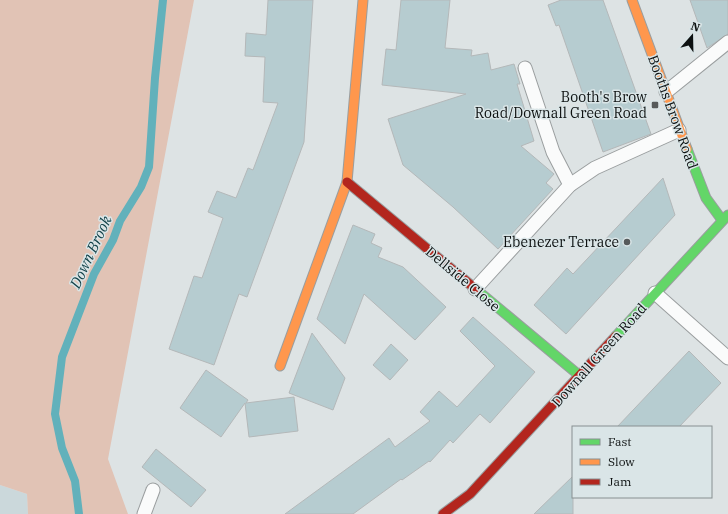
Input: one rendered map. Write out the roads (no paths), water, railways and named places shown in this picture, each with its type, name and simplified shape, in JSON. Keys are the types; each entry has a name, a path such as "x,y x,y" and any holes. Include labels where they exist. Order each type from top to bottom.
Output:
{"street":[{"path":"280,366 347,182 363,0"},
{"name":"Booths Brow Road","path":"632,0 679,130 706,198 725,217"},
{"name":"Dellside Close","path":"347,182 580,376"},
{"name":"Downall Green Road","path":"443,514 470,494 725,217"}],"lane":[{"path":"666,92 728,42"},
{"path":"525,68 553,152 570,185"},
{"path":"475,289 570,185 595,168 679,130"},
{"path":"655,293 728,358"},
{"path":"144,514 153,490"}],"waterway":[{"name":"Down Brook","path":"79,514 75,481 62,448 55,414 62,357 94,274 113,240 120,221 141,187 149,167 155,78 163,0"}],"place":[{"name":"Booth's Brow Road/Downall Green Road","path":"655,105"},
{"name":"Ebenezer Terrace","path":"627,242"}]}
